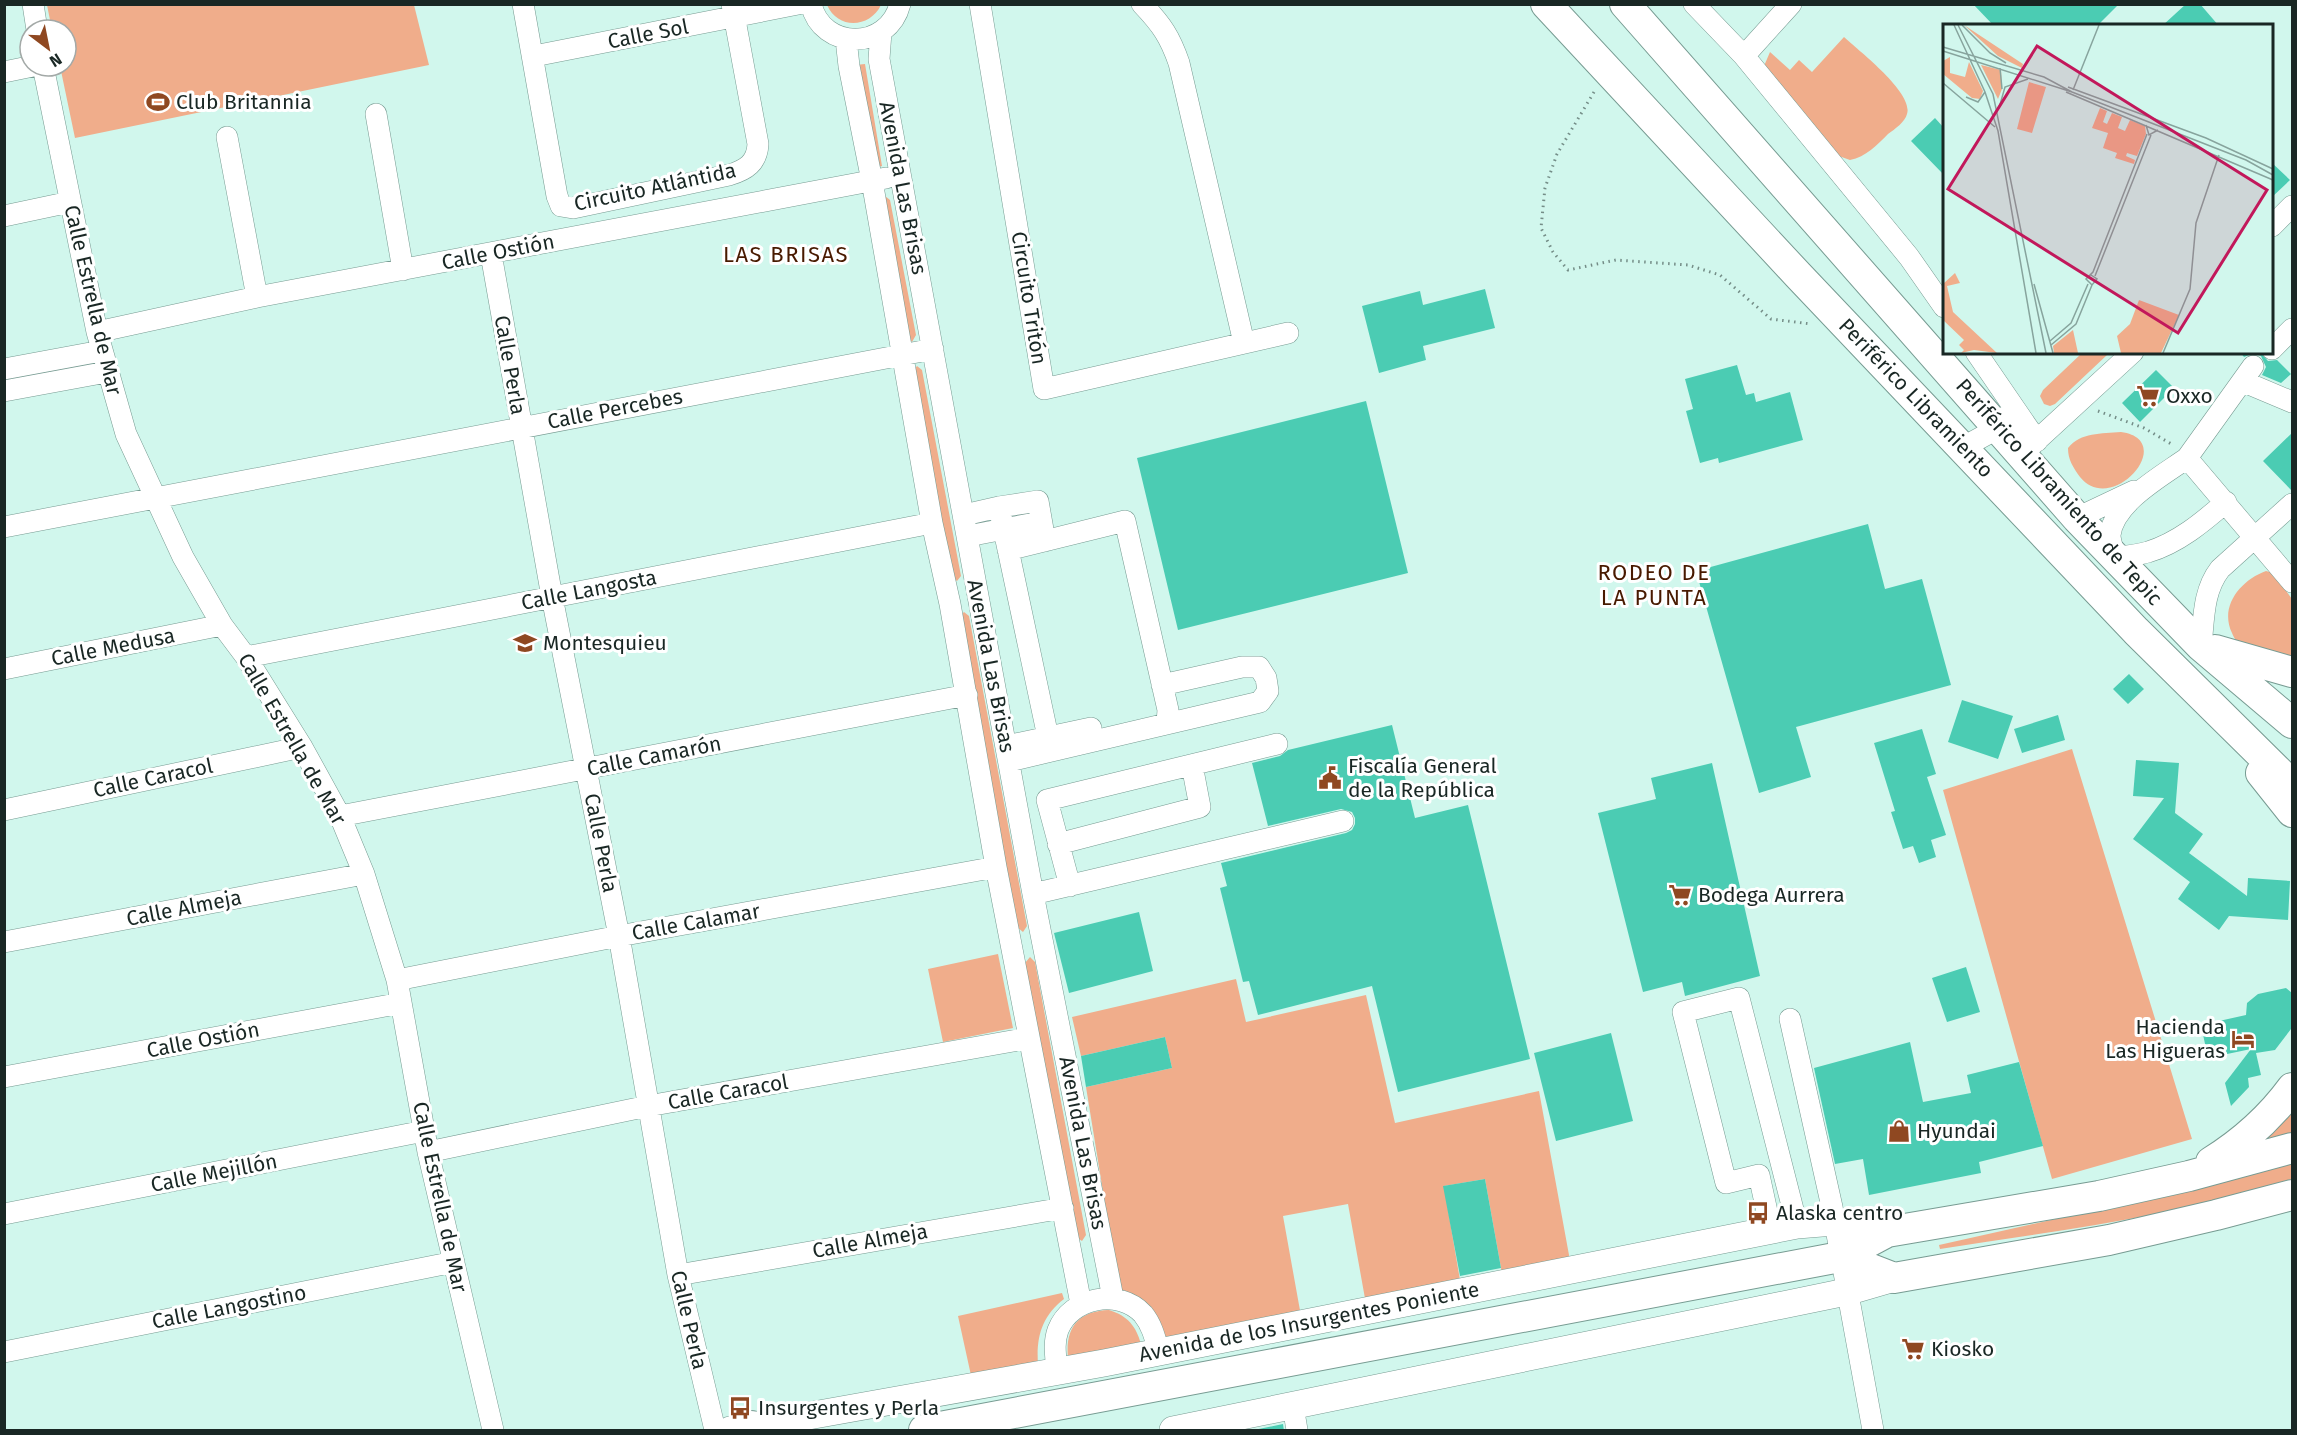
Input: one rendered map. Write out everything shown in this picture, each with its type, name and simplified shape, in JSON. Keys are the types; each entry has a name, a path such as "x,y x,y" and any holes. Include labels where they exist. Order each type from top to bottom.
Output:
{"highway":[{"name":"Periférico Libramiento","path":"1546,4 1798,275 2142,638 2292,785"},
{"name":"Periférico Libramiento de Tepic","path":"1625,4 1943,347"},
{"path":"1798,275 1866,335 2067,540 2102,561 2115,558 2112,575 2130,605 2236,710 2256,749"},
{"name":"Periférico Libramiento de Tepic","path":"1949,354 2004,413 2077,518 2201,646 2292,723"},
{"path":"2142,638 2205,705 2292,812"},
{"path":"2201,646 2292,672"},
{"path":"2189,1176 2240,1143 2292,1088"},
{"name":"Avenida de los Insurgentes Poniente","path":"924,1431 1840,1257 1887,1232 2099,1196 2189,1176 2292,1148"},
{"path":"1840,1257 1894,1278 2109,1240 2292,1195"},
{"path":"2216,1215 2292,1200"}],"main road":[{"name":"Avenida de los Insurgentes Poniente","path":"742,1429 1159,1352 1797,1224 1834,1222 1887,1232"},
{"path":"1173,1431 1295,1418 1846,1292 1894,1278"}],"street":[{"name":"Circuito Atlántida","path":"523,4 557,196 561,206 573,208 729,175 750,166 757,154 758,144 733,11"},
{"name":"Calle Sol","path":"534,56 733,11 798,4"},
{"path":"811,4 822,26 837,37 846,39 864,39 881,32 894,19 900,4"},
{"name":"Circuito Tritón","path":"980,4 1044,389 1288,333"},
{"path":"1142,4 1171,40 1179,63 1244,343"},
{"path":"1694,4 1743,56 1909,257 1943,307"},
{"path":"1743,56 1791,4"},
{"name":"Avenida Las Brisas","path":"881,32 879,59 1033,894 1113,1298"},
{"name":"Avenida Las Brisas","path":"846,39 932,523 950,604 996,867 1081,1304"},
{"name":"Calle Estrella de Mar","path":"45,78 99,342 126,434 183,557 222,625 246,657 302,747 340,816 364,874 397,980 426,1142 493,1431"},
{"path":"376,114 403,270"},
{"path":"227,136 257,297"},
{"name":"Calle Ostión","path":"4,369 257,297 901,176"},
{"path":"4,216 70,202"},
{"path":"2273,224 2292,206"},
{"name":"Calle Perla","path":"491,254 552,597 619,936 678,1275 715,1431"},
{"path":"2273,347 2292,329"},
{"name":"Calle Percebes","path":"4,527 933,349"},
{"path":"1971,443 1986,436 2004,413 1977,354"},
{"path":"2029,448 2131,354"},
{"path":"4,391 107,372"},
{"path":"2226,502 2183,536 2148,552 2115,558 2110,537 2116,517 2127,503 2187,458 2248,373 2292,402"},
{"path":"2187,458 2292,582"},
{"path":"2077,518 2158,479"},
{"path":"964,515 1038,501 1043,531"},
{"path":"2201,646 2207,596 2213,578 2220,568 2292,504"},
{"path":"999,507 1049,744"},
{"path":"968,536 1004,528 1043,531 1125,520 1168,717"},
{"name":"Calle Langosta","path":"246,657 932,523"},
{"path":"1008,550 1043,531"},
{"path":"950,604 979,599"},
{"name":"Calle Medusa","path":"4,669 222,625"},
{"path":"1007,753 1168,717 1260,702 1268,691 1266,678 1259,667 1242,667 1162,685"},
{"name":"Calle Camarón","path":"340,816 967,695"},
{"path":"1070,886 1047,800 1277,744"},
{"name":"Calle Caracol","path":"4,810 302,747"},
{"path":"1058,844 1200,807 1192,765"},
{"path":"1033,894 1343,821"},
{"name":"Calle Calamar","path":"397,980 619,936 996,867"},
{"name":"Calle Almeja","path":"4,942 364,874"},
{"path":"1771,1230 1759,1175 1726,1183 1683,1012 1739,998 1797,1224"},
{"name":"Calle Ostión","path":"4,1077 401,1003"},
{"path":"1790,1019 1834,1222 1873,1431"},
{"name":"Calle Caracol","path":"426,1142 648,1106 1029,1038"},
{"name":"Calle Mejillón","path":"4,1214 426,1142"},
{"name":"Calle Almeja","path":"678,1275 1063,1208"},
{"path":"1071,1254 1104,1249"},
{"name":"Calle Langostino","path":"4,1352 454,1262"},
{"path":"1057,1371 1055,1345 1059,1329 1068,1315 1081,1304 1096,1299 1113,1298 1129,1303 1142,1313 1152,1327 1159,1352"}],"path":[{"path":"1607,69 1557,154 1545,188 1541,228 1552,252 1568,270 1616,260 1688,265 1720,275 1772,319 1806,325 1845,324"},
{"path":"2075,406 2105,412 2144,428 2187,458"}],"shaded area":[{"name":"Club Britannia","path":"47,5 414,5 429,65 75,138 62,78 78,78 78,18 50,18"},
{"path":"827,5 881,5 869,18 854,23 839,19"},
{"path":"1844,37 1884,73 1907,105 1906,117 1899,125 1866,153 1850,160 1836,155 1764,66 1770,52 1790,70 1799,60 1812,72"},
{"path":"865,64 882,166 878,167 855,65"},
{"path":"885,196 890,200 916,335 912,342 907,336"},
{"path":"2081,354 2107,355 2055,404 2050,406 2044,404 2040,396 2043,390"},
{"path":"917,366 922,370 961,576 957,581 951,577 913,371"},
{"path":"2121,432 2137,438 2144,448 2142,460 2134,472 2122,482 2108,488 2093,487 2075,470 2068,448 2085,436"},
{"path":"2266,571 2273,573 2292,599 2292,662 2260,654 2241,646 2234,637 2229,623 2228,613 2235,595 2248,581"},
{"path":"964,612 969,616 1027,926 1023,932 1017,927 959,617"},
{"path":"2072,749 2192,1139 2052,1179 1943,790"},
{"path":"998,954 1013,1028 943,1042 928,969"},
{"path":"1030,957 1035,962 1086,1235 1082,1241 1076,1237 1025,963"},
{"path":"1236,979 1246,1022 1366,995 1395,1123 1539,1091 1571,1266 1503,1279 1485,1179 1444,1186 1461,1286 1366,1304 1348,1204 1283,1216 1301,1316 1164,1341 1119,1290 1086,1087 1172,1068 1165,1037 1081,1056 1072,1017"},
{"path":"2292,1107 2292,1140 2275,1145 2258,1136"},
{"path":"2292,1160 2292,1179 2190,1206 2021,1237 1940,1249 1939,1245 2154,1197"},
{"path":"1062,1293 1064,1299 1050,1313 1042,1328 1038,1345 1038,1364 972,1380 958,1316"},
{"path":"1109,1310 1130,1322 1141,1344 1068,1358 1069,1338 1076,1323 1089,1314"}],"building":[{"path":"1973,4 2119,4 2099,24 1992,24"},
{"path":"2186,4 2200,4 2217,24 2164,24"},
{"path":"1935,118 1943,127 1943,174 1911,141"},
{"path":"2273,164 2290,180 2273,196"},
{"path":"1485,289 1495,328 1423,346 1426,360 1379,373 1362,306 1420,291 1423,305"},
{"path":"2256,354 2262,354 2268,361 2277,360 2291,374 2281,383 2262,375 2266,367 2261,356"},
{"path":"1737,365 1746,395 1754,393 1756,402 1790,392 1803,440 1719,463 1718,458 1700,463 1686,411 1693,409 1685,379"},
{"name":"Oxxo","path":"2156,370 2174,388 2140,422 2122,403"},
{"path":"1366,401 1408,573 1178,630 1137,458"},
{"path":"2292,433 2292,491 2263,461"},
{"path":"1868,524 1885,589 1922,579 1951,685 1796,727 1811,777 1759,793 1696,571"},
{"path":"2129,674 2144,689 2128,704 2113,689"},
{"path":"1962,700 2013,716 1998,759 1948,742"},
{"path":"2058,715 2065,740 2022,753 2014,729"},
{"path":"1392,725 1415,818 1468,805 1530,1059 1398,1092 1372,986 1258,1015 1249,981 1243,982 1220,888 1227,886 1221,863 1346,833 1352,830 1355,824 1352,812 1341,809 1268,826 1252,763 1280,756 1288,750"},
{"path":"1922,729 1936,774 1927,777 1946,835 1931,840 1936,857 1919,863 1913,846 1903,849 1891,812 1895,811 1874,743"},
{"path":"2136,760 2179,763 2175,813 2203,834 2189,853 2247,896 2248,878 2290,881 2288,920 2229,916 2219,930 2178,899 2190,882 2133,839 2164,798 2133,796"},
{"name":"Bodega Aurrera","path":"1712,763 1760,976 1685,996 1682,982 1643,992 1598,813 1656,799 1651,778"},
{"path":"1139,912 1153,971 1069,993 1054,933"},
{"path":"1966,967 1980,1012 1947,1022 1932,978"},
{"name":"Hacienda Las Higueras","path":"2286,988 2292,993 2291,1029 2275,1050 2256,1053 2261,1075 2248,1078 2249,1087 2231,1106 2225,1083 2251,1049 2208,1058 2201,1025 2246,1015 2247,1003 2258,994"},
{"path":"1611,1033 1633,1121 1556,1141 1534,1053"},
{"path":"1165,1037 1172,1068 1086,1087 1081,1056"},
{"name":"Hyundai","path":"1910,1042 1923,1102 1971,1093 1967,1075 2019,1062 2043,1146 1979,1162 1981,1173 1869,1195 1863,1159 1835,1164 1814,1068"},
{"path":"1485,1179 1501,1268 1460,1276 1443,1186"},
{"path":"1283,1424 1284,1431 1249,1431"}],"place":[{"name":"Club Britannia","path":"158,102"},
{"name":"Oxxo","path":"2148,396"},
{"name":"Montesquieu","path":"525,643"},
{"name":"Fiscalía General de la República","path":"1330,778"},
{"name":"Bodega Aurrera","path":"1680,895"},
{"name":"Hacienda Las Higueras","path":"2243,1039"},
{"name":"Hyundai","path":"1899,1131"},
{"name":"Alaska centro","path":"1758,1213"},
{"name":"Kiosko","path":"1913,1349"},
{"name":"Insurgentes y Perla","path":"740,1408"}],"district":[{"name":"LAS BRISAS","path":"786,254"},
{"name":"RODEO DE LA PUNTA","path":"1654,584"}]}
